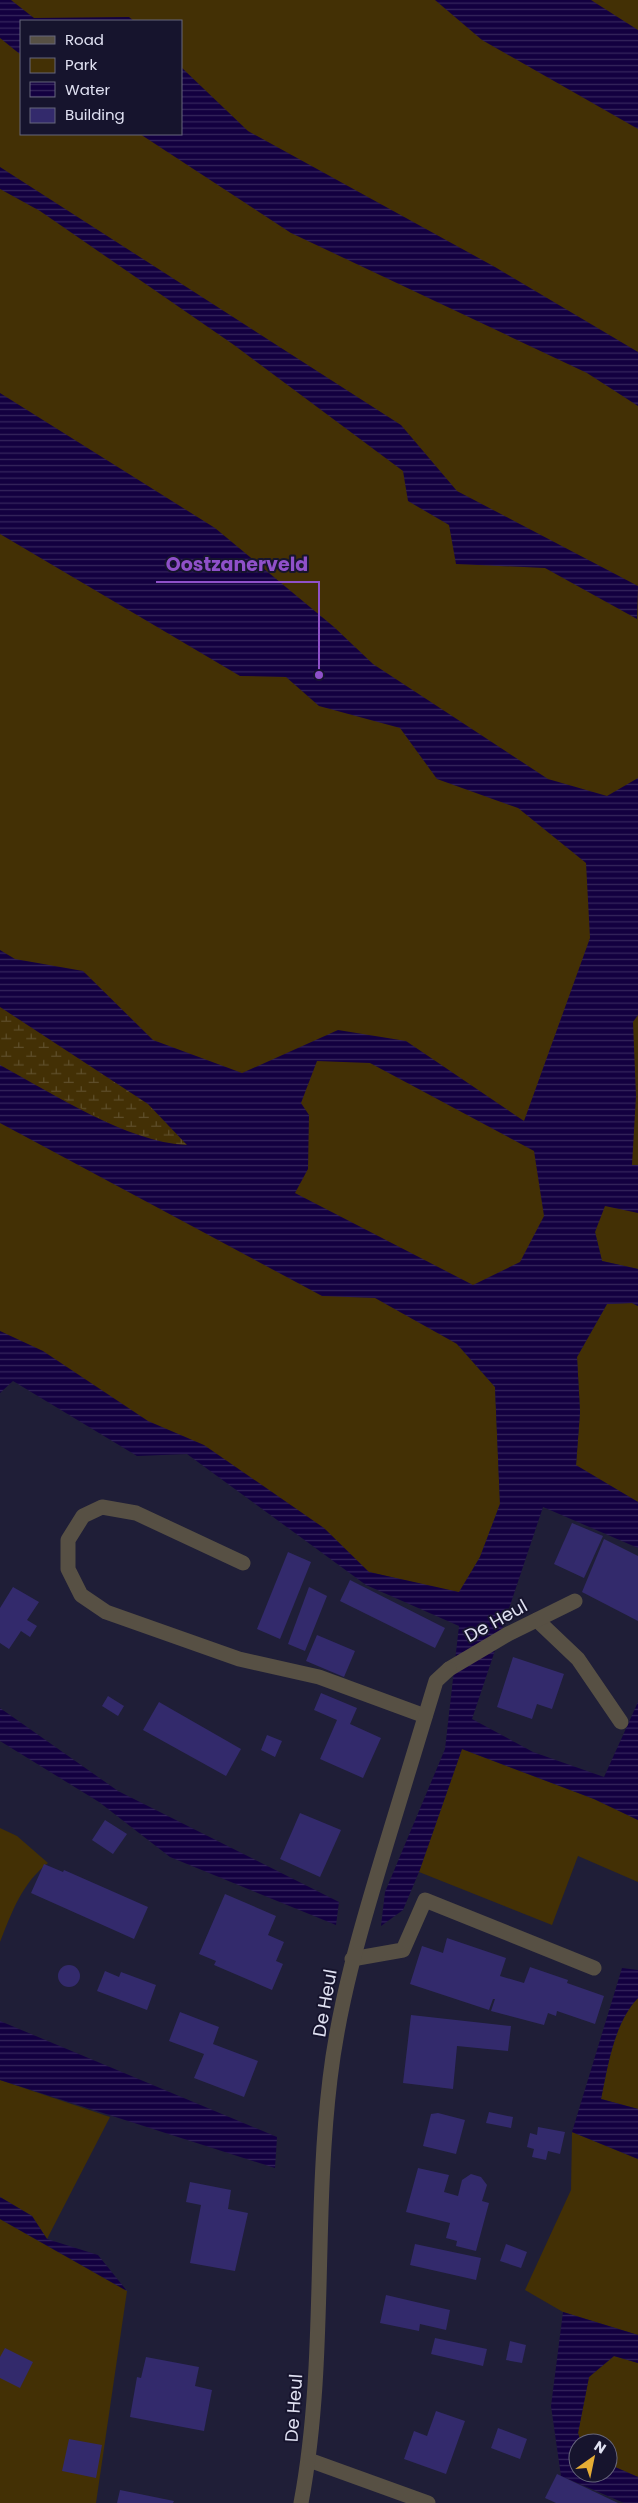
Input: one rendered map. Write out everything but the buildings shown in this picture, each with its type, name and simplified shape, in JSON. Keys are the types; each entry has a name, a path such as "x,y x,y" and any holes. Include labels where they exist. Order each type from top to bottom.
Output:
{"street":[{"path":"243,1563 136,1513 102,1507 83,1516 68,1540 68,1569 81,1595 106,1612 239,1659 320,1677 426,1716"},
{"name":"De Heul","path":"300,2503 309,2460 314,2396 320,2220 330,2079 352,1959 436,1681 449,1669 508,1634 576,1601"},
{"path":"537,1620 578,1659 621,1722"},
{"path":"352,1959 403,1950 425,1900 594,1968"},
{"path":"309,2460 428,2503"}],"green space":[{"path":"0,0 638,0 638,1269 602,1261 595,1232 597,1225 457,1344 495,1387 500,1504 480,1557 459,1593 369,1572 23,1346 0,1376"},
{"path":"0,1007 148,1104 188,1146 150,1140 101,1119 0,1065"},
{"path":"632,1303 638,1306 638,1502 576,1466 580,1412 577,1357 607,1304"},
{"path":"462,1749 594,1799 638,1820 638,1882 578,1856 552,1925 419,1872"},
{"path":"0,1828 17,1836 48,1863 25,1889 0,1942"},
{"path":"638,1998 638,2109 601,2099 613,2045 623,2020"},
{"path":"0,2080 110,2117 47,2239 32,2216 0,2197"},
{"path":"572,2132 638,2159 638,2335 563,2312 525,2290 571,2190"},
{"path":"0,2219 127,2291 96,2503 0,2503"},
{"path":"614,2356 638,2363 638,2477 618,2468 618,2433 578,2433 589,2377"}],"water":[{"path":"0,0 11,0 34,18 129,17 133,20 20,20 20,54 0,38"},
{"path":"435,0 591,0 638,30 638,129 482,40"},
{"path":"182,68 248,131 495,267 638,352 638,406 587,373 291,233 142,135 182,135"},
{"path":"0,167 401,425 457,491 638,586 637,619 545,568 456,564 449,525 408,501 403,471 234,345 40,211 0,189"},
{"path":"0,393 215,528 334,627 373,664 548,779 607,796 638,778 638,1015 633,1022 636,1096 632,1165 638,1165 638,1213 605,1206 595,1232 602,1261 638,1269 638,1306 632,1303 607,1304 577,1357 580,1412 576,1465 638,1502 638,1548 543,1507 472,1719 533,1752 604,1777 638,1702 638,1820 594,1799 462,1749 419,1872 403,1910 381,1926 385,1892 445,1749 459,1626 366,1585 187,1454 137,1456 13,1381 0,1393 0,1331 43,1351 148,1421 204,1445 324,1528 369,1572 459,1592 480,1557 500,1504 495,1387 457,1344 375,1298 322,1296 0,1123 0,1065 91,1115 115,1126 164,1142 187,1145 148,1104 0,1007 0,950 15,959 83,971 153,1040 242,1073 338,1030 406,1041 524,1121 590,938 586,863 518,808 437,779 400,728 319,706 286,677 240,676 0,534","holes":["317,1061 370,1063 534,1151 544,1216 520,1262 473,1285 295,1193 308,1169 309,1115 301,1103"]},
{"path":"0,1708 118,1791 339,1902 336,1925 170,1857 99,1802 0,1741"},
{"path":"622,1968 638,1970 638,1998 623,2020 613,2045 601,2099 638,2109 638,2159 572,2132"},
{"path":"0,2021 277,2137 275,2168 0,2080"},
{"path":"0,2197 32,2216 47,2239 98,2255 127,2291 0,2219"},
{"path":"563,2312 638,2335 638,2363 614,2356 589,2377 578,2433 568,2433 568,2479 561,2476 551,2406"},
{"path":"618,2468 638,2477 638,2503 624,2503 577,2483 618,2483"}],"place":[{"name":"Oostzanerveld","path":"319,675"}]}
